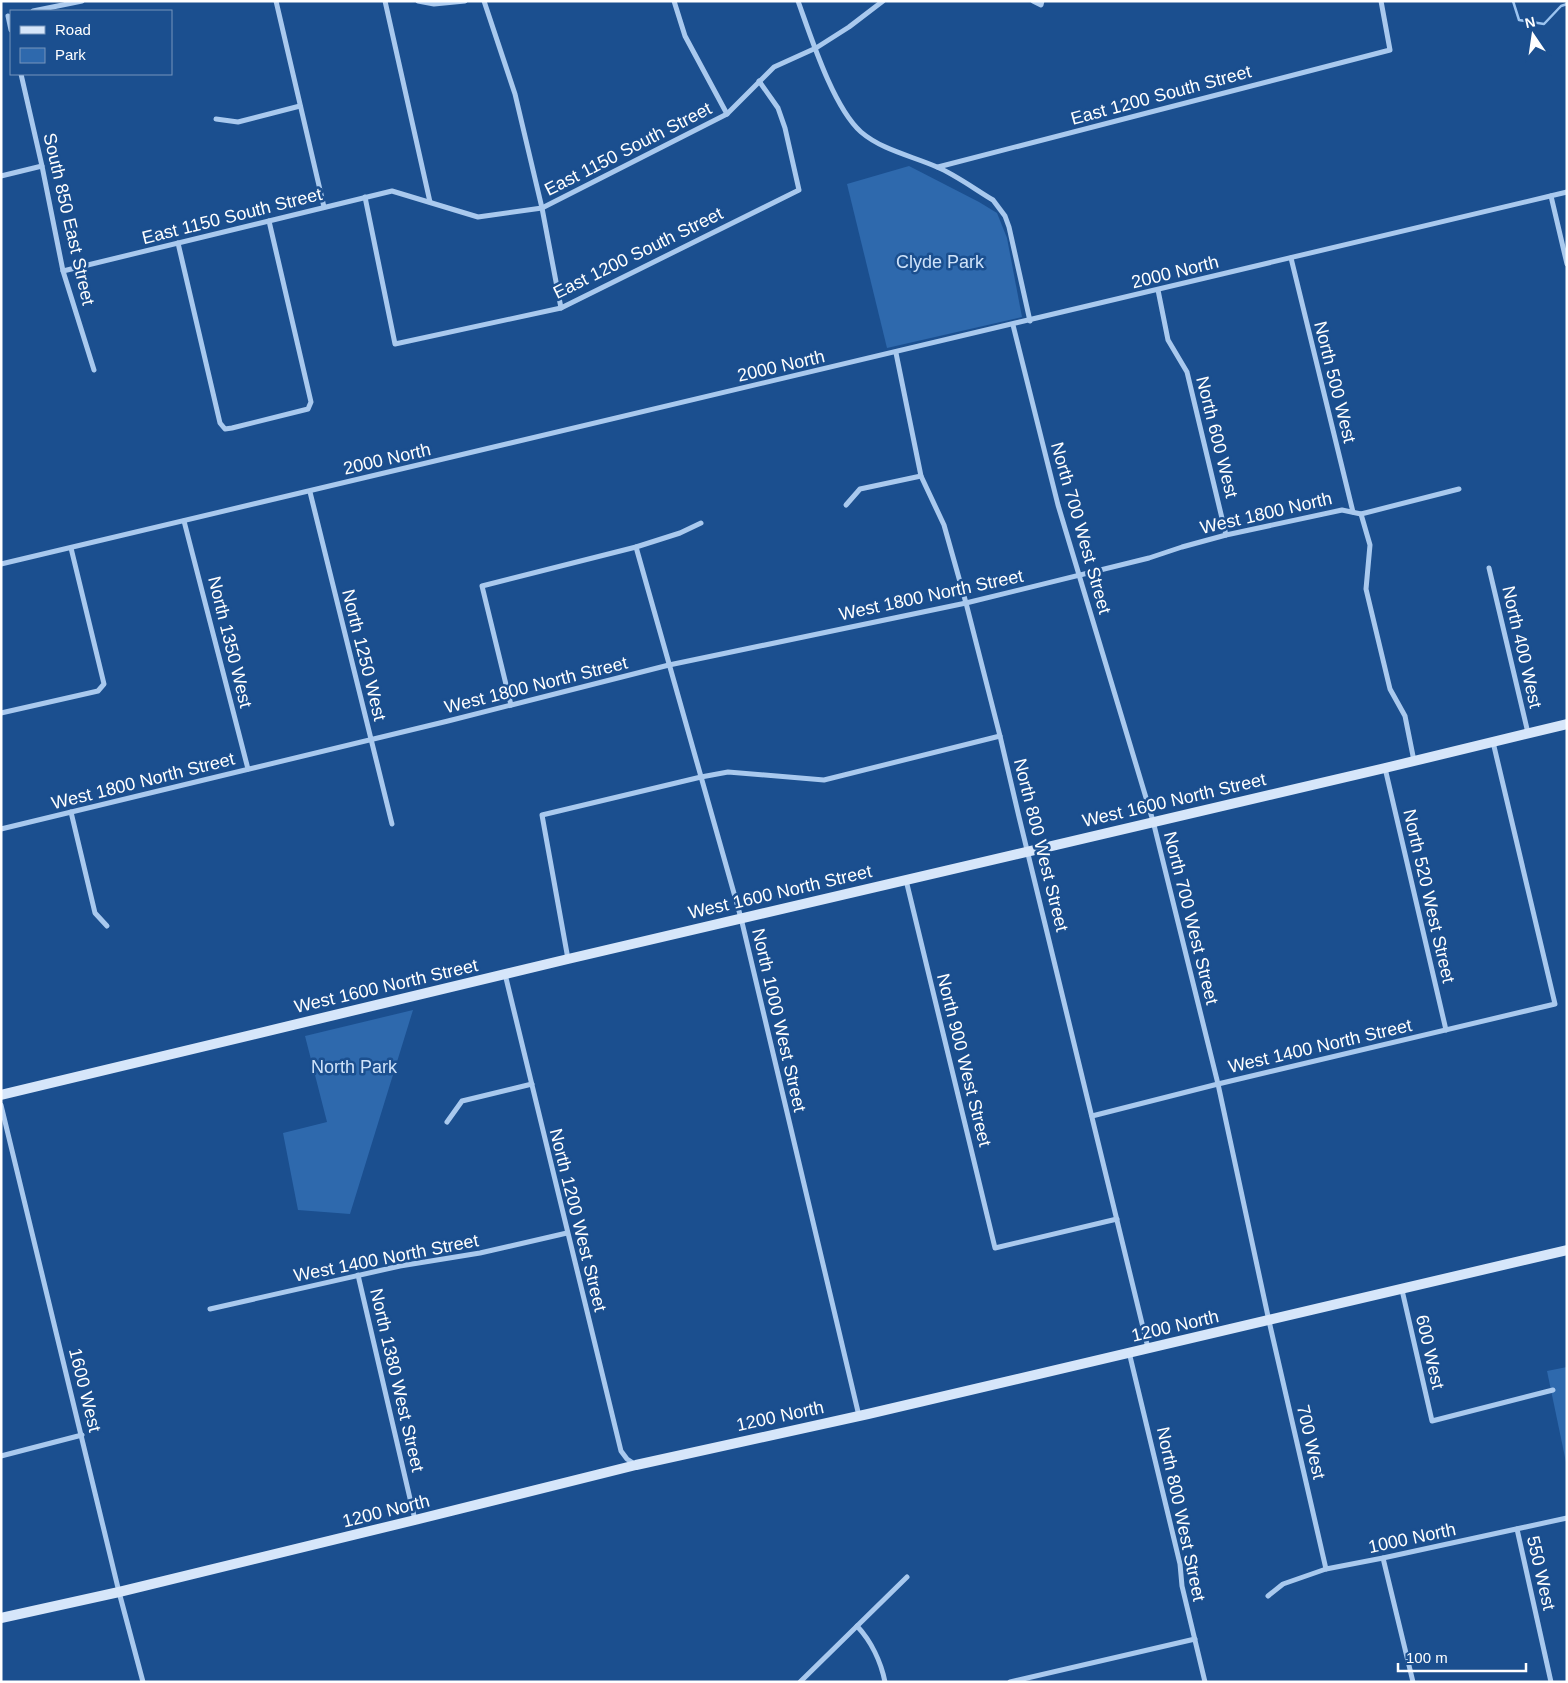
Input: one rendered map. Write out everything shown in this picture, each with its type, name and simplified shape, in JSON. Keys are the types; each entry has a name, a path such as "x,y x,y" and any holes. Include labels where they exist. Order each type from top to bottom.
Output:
{"street":[{"path":"38,10 82,1"},
{"path":"276,1 324,208"},
{"path":"385,1 430,202"},
{"path":"418,1 434,4 465,1"},
{"path":"484,1 515,94 542,208 561,308"},
{"path":"674,1 685,36 727,114"},
{"path":"798,1 842,107 860,130 880,144 938,167 993,200 1005,216 1011,232 1030,321"},
{"name":"East 1150 South Street","path":"63,271 392,191 478,217 542,208 727,114 774,68 816,48 849,27 883,1"},
{"path":"1033,1 1041,3"},
{"name":"East 1200 South Street","path":"938,167 1390,50 1381,1"},
{"path":"1,18 10,16"},
{"name":"South 850 East Street","path":"21,75 63,271 94,370"},
{"name":"East 1200 South Street","path":"365,197 395,344 561,308 799,190 785,128 778,108 759,81"},
{"path":"216,119 238,122 300,106"},
{"path":"1,176 42,166"},
{"name":"2000 North","path":"1,564 1567,192"},
{"path":"1551,196 1567,264"},
{"path":"178,243 220,423 225,429 308,409 311,402 269,221"},
{"name":"North 500 West","path":"1291,258 1353,512"},
{"name":"North 600 West","path":"1158,290 1168,340 1187,372 1226,535"},
{"name":"North 700 West Street","path":"1013,325 1058,505 1154,821 1218,1084 1269,1321"},
{"name":"North 800 West Street","path":"896,352 921,476 944,525 1000,736 1148,1348"},
{"path":"846,505 860,489 921,476"},
{"name":"West 1800 North","path":"1080,576 1226,535 1342,510 1361,514 1459,489"},
{"name":"North 1250 West","path":"310,492 392,824"},
{"path":"1361,514 1370,545 1366,590 1390,689 1405,716 1414,761"},
{"name":"North 1350 West","path":"184,522 248,769"},
{"path":"511,705 482,586 636,548 680,533 701,523"},
{"path":"1,712 98,690 104,684 71,548"},
{"name":"North 1000 West Street","path":"636,548 741,918 859,1416"},
{"name":"North 400 West","path":"1489,568 1528,733"},
{"name":"West 1800 North Street","path":"1,830 669,665 966,603 1080,576"},
{"name":"West 1600 North Street","path":"1,1095 1027,850 1567,724"},
{"path":"568,959 542,816 728,772 824,780 1000,736"},
{"name":"West 1400 North Street","path":"1092,1116 1555,1004 1492,742"},
{"name":"North 520 West Street","path":"1385,768 1446,1030"},
{"path":"71,812 95,913 107,926"},
{"name":"North 900 West Street","path":"906,880 995,1248 1117,1219"},
{"name":"North 1200 West Street","path":"505,974 620,1451 627,1460 636,1464"},
{"path":"447,1122 462,1101 532,1084"},
{"name":"1600 West","path":"1,1105 119,1592 143,1682"},
{"name":"West 1400 North Street","path":"210,1310 358,1275 480,1253 567,1233"},
{"name":"1200 North","path":"1,1618 119,1592 636,1464 859,1416 1567,1250"},
{"name":"North 1380 West Street","path":"358,1275 415,1520"},
{"name":"600 West","path":"1402,1290 1432,1421 1553,1390"},
{"name":"700 West","path":"1269,1321 1326,1569"},
{"name":"North 800 West Street","path":"1129,1352 1180,1564 1182,1586 1205,1682"},
{"path":"1,1456 82,1435"},
{"name":"1000 North","path":"1268,1596 1283,1584 1326,1569 1567,1518"},
{"name":"550 West","path":"1517,1529 1552,1682"},
{"path":"1383,1558 1413,1682"},
{"path":"800,1682 907,1577"},
{"path":"857,1626 866,1635 883,1671 885,1682"},
{"path":"1010,1682 1195,1639"}],"green space":[{"name":"Clyde Park","path":"909,166 997,213 1007,238 1022,317 887,348 847,184"},
{"name":"North Park","path":"413,1010 350,1214 298,1210 283,1133 327,1122 305,1036"},
{"path":"1567,1367 1567,1467 1547,1371"}],"waterway":[{"path":"1513,1 1519,20 1544,24 1561,6 1567,4"}]}
